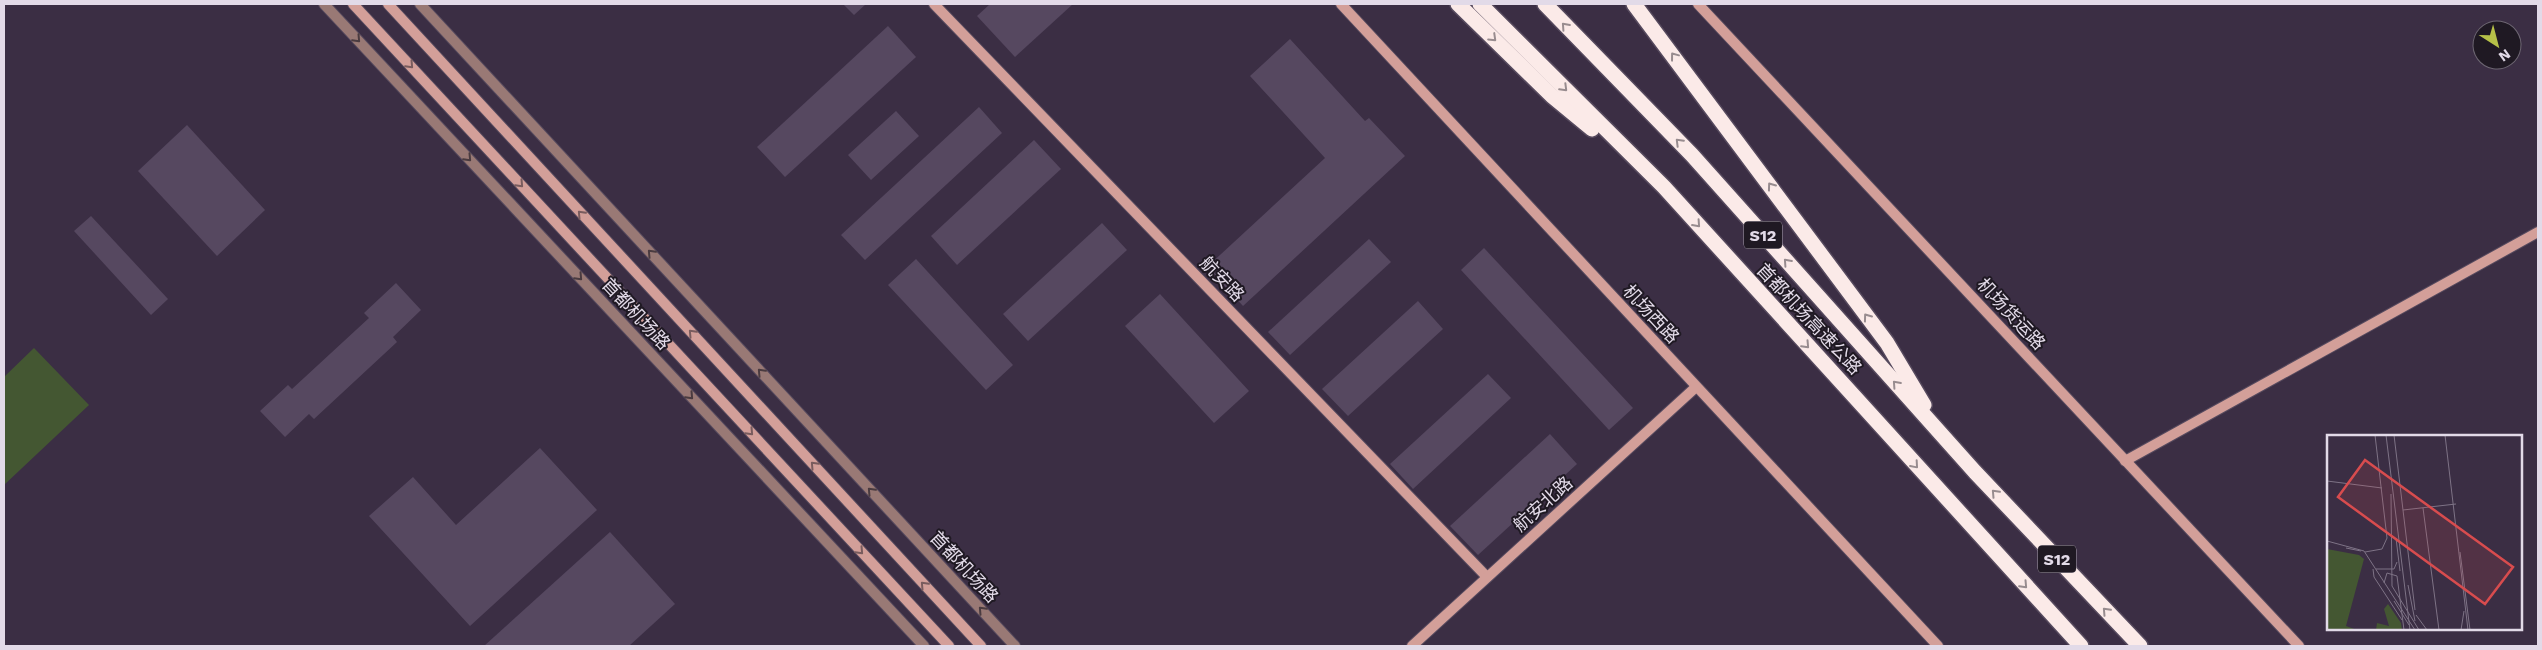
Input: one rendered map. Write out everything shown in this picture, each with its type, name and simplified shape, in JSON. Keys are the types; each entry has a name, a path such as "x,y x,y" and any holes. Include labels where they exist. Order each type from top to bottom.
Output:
{"highway":[{"path":"1458,4 1552,96 1664,188"},
{"name":"首都机场高速公路","path":"1480,4 1664,188 2081,646"},
{"name":"首都机场高速公路","path":"1545,4 1729,195 1975,472 2140,646"},
{"path":"1634,4 1886,343 1925,407 1975,472"}],"street":[{"name":"首都机场路","path":"324,4 924,646"},
{"name":"首都机场路","path":"353,4 949,646"},
{"name":"首都机场路","path":"388,4 981,646"},
{"name":"首都机场路","path":"420,4 1015,646"},
{"name":"航安路","path":"934,4 1487,577"},
{"name":"机场西路","path":"1341,4 1938,646"},
{"name":"机场货运路","path":"1698,4 2299,646"},
{"path":"2125,461 2538,232"},
{"name":"航安北路","path":"1412,646 1696,387"}],"green space":[{"path":"34,348 89,405 4,485 4,377"}],"building":[{"path":"843,4 866,4 854,15"},
{"path":"990,4 1073,4 1015,57 977,16"},
{"path":"888,26 916,57 785,177 757,147"},
{"path":"1290,39 1365,121 1369,118 1405,156 1243,306 1207,267 1325,158 1250,76"},
{"path":"979,107 1002,133 865,260 841,235"},
{"path":"896,111 919,136 871,180 848,155"},
{"path":"187,125 265,210 217,256 138,171"},
{"path":"1034,140 1061,169 957,265 931,236"},
{"path":"91,216 168,299 151,315 74,231"},
{"path":"1102,223 1127,250 1028,341 1003,314"},
{"path":"1369,239 1391,262 1290,355 1268,332"},
{"path":"1484,248 1633,408 1609,430 1461,270"},
{"path":"916,259 1013,365 986,390 888,285"},
{"path":"396,283 421,310 393,337 397,342 314,419 309,414 285,437 260,411 288,385 292,389 369,318 364,313"},
{"path":"1160,294 1249,391 1214,423 1125,326"},
{"path":"1418,301 1443,329 1348,416 1322,389"},
{"path":"1488,374 1511,398 1413,489 1390,464"},
{"path":"1550,434 1577,464 1478,555 1450,526"},
{"path":"540,448 597,510 470,626 369,516 413,477 456,525"},
{"path":"610,532 675,604 629,646 484,646"}]}
